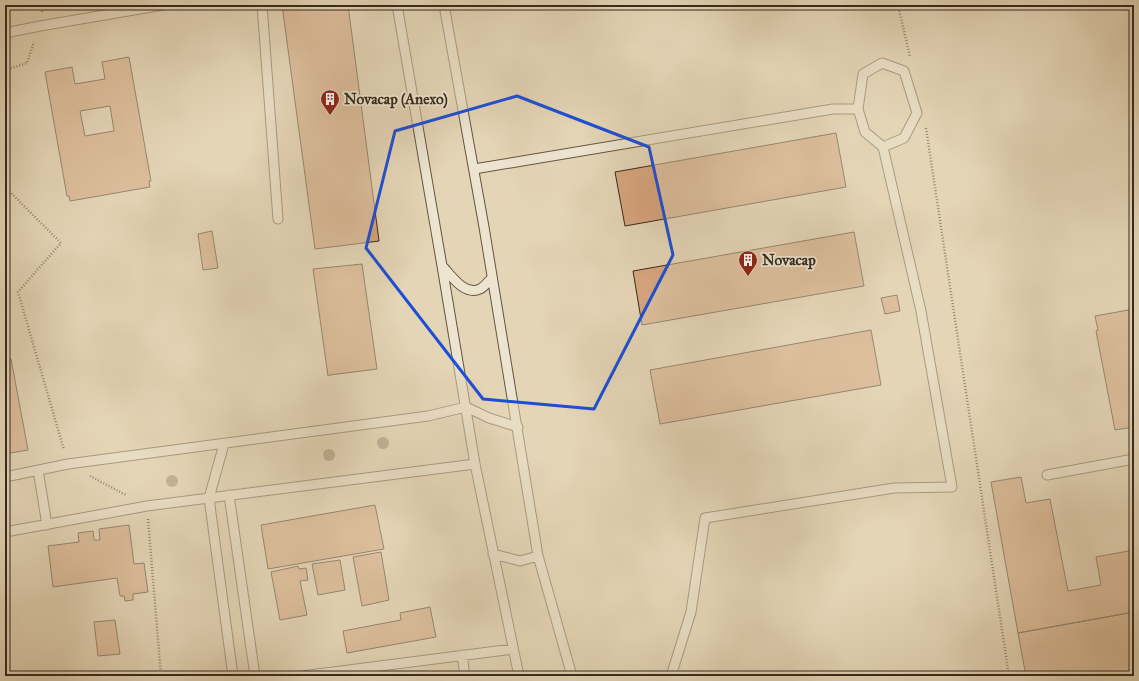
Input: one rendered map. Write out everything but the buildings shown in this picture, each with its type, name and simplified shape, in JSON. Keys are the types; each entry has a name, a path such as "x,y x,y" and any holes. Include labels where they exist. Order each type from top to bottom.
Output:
{"lane":[{"path":"5,33 163,5"},
{"path":"262,5 278,218"},
{"path":"397,5 475,464 519,676"},
{"path":"444,5 474,169 518,427 538,556 572,676"},
{"path":"671,676 691,612 705,518 894,488 952,487 921,311 883,147 866,132 858,109 863,74 882,63 904,71 917,113 904,138 883,147"},
{"path":"474,169 833,109 858,109"},
{"path":"442,266 461,286 470,290 480,289 492,278"},
{"path":"5,477 68,464 428,416 466,407 489,418 518,427"},
{"path":"224,444 209,498 233,676"},
{"path":"1047,475 1134,459"},
{"path":"5,532 147,506 475,464"},
{"path":"38,470 47,525"},
{"path":"229,495 256,676"},
{"path":"493,554 520,561 538,556"},
{"path":"302,676 513,649"},
{"path":"462,656 466,676"}],"path":[{"path":"898,5 910,59"},
{"path":"925,121 1009,676"},
{"path":"5,187 61,243 18,292 68,464 147,506 161,676"}],"highlighted area":[{"path":"517,96 649,147 673,255 594,409 483,399 366,248 395,131"}],"place":[{"name":"Novacap (Anexo)","path":"330,116"},
{"name":"Novacap","path":"748,277"}]}
